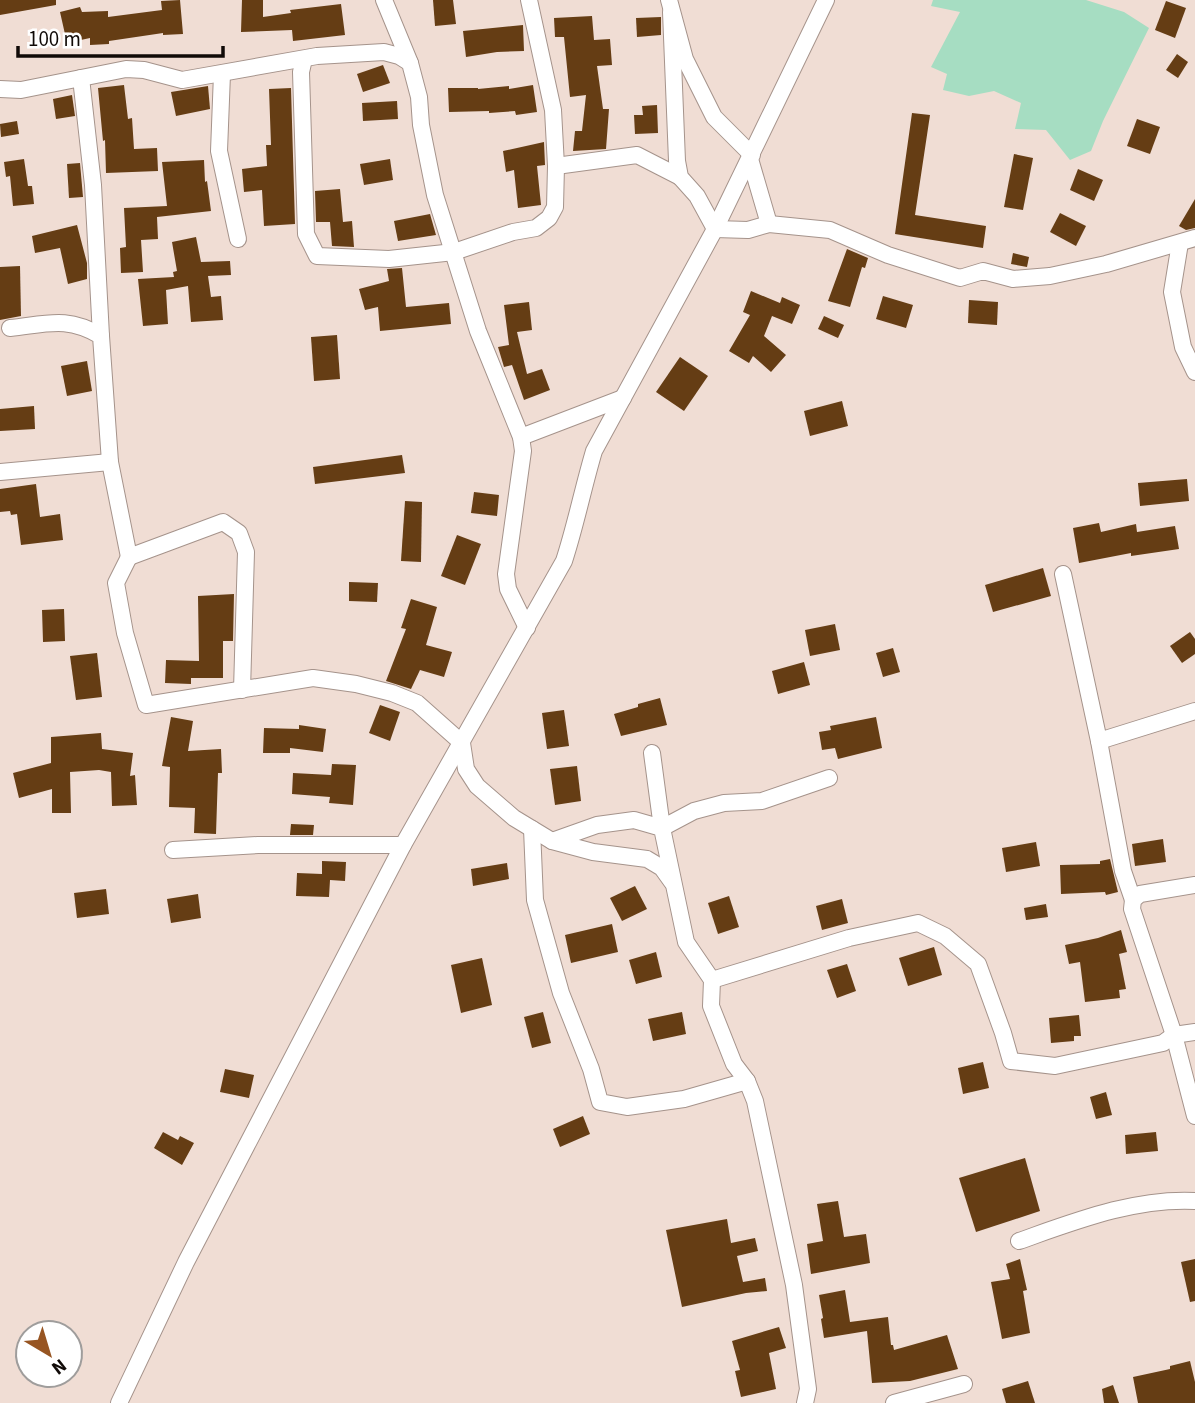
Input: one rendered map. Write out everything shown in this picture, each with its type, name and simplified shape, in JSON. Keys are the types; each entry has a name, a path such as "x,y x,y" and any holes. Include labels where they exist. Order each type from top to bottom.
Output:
{"street":[{"path":"384,0 410,63 419,97 421,125 431,177 478,331 520,437 523,451 506,574 508,589 527,628"},
{"path":"304,59 301,72 306,234 317,256 389,259 454,252 513,232 536,228 549,218 555,207 553,110 529,0"},
{"path":"120,1403 186,1262 403,845 564,561 578,520 583,487 594,451 715,229 826,0"},
{"path":"670,6 674,134 680,177"},
{"path":"670,6 685,59 714,117 751,157 769,224"},
{"path":"0,89 21,90 126,69 144,70 182,80 317,56 384,52 410,63"},
{"path":"222,74 219,151 238,239"},
{"path":"81,78 93,185 110,462 129,557 116,583 125,633 146,705 313,678 356,684 417,703 461,743 466,769 477,786 514,818 552,841 593,852 648,859 662,868 672,882"},
{"path":"556,166 637,155 651,160 680,177 697,195 715,229"},
{"path":"715,229 748,230 769,224 830,230 888,255 960,278 983,271 1013,279 1050,276 1106,264 1187,241"},
{"path":"1187,241 1172,292 1183,347 1195,372"},
{"path":"10,328 64,321 84,326 101,336"},
{"path":"520,437 623,398"},
{"path":"0,472 110,462"},
{"path":"129,557 223,522 239,534 246,552 242,690"},
{"path":"1063,574 1099,741 1123,870 1133,900 1132,909 1174,1035 1195,1116"},
{"path":"1099,741 1195,711"},
{"path":"652,753 662,828 686,942 712,980 712,1006 734,1064 747,1081 755,1101 794,1285 808,1389 805,1403"},
{"path":"552,841 597,825 634,820 662,828 694,811 724,803 762,800 829,778"},
{"path":"532,829 535,900 561,993 591,1069 600,1102 627,1107 638,1106 684,1099 747,1081"},
{"path":"173,850 258,845 403,845"},
{"path":"1133,900 1140,894 1195,885"},
{"path":"712,980 849,938 918,923 945,936 978,964 1011,1061 1055,1066 1163,1043 1174,1035 1195,1032"},
{"path":"1019,1241 1127,1206 1173,1200 1195,1201"},
{"path":"894,1403 964,1384"}],"green space":[{"path":"933,0 1086,0 1124,12 1149,28 1091,151 1070,160 1046,130 1015,129 1021,103 994,91 969,96 943,90 947,74 931,67 960,12 931,6"}],"building":[{"path":"0,0 56,0 56,5 0,15"},
{"path":"180,0 183,34 163,33 109,41 109,44 90,45 90,38 67,43 60,12 80,7 82,12 108,11 108,17 162,10 161,1"},
{"path":"242,0 263,0 263,17 291,13 290,10 341,4 345,35 293,41 292,30 241,32"},
{"path":"433,0 453,0 456,24 435,26"},
{"path":"1166,1 1186,8 1175,38 1155,30"},
{"path":"592,16 594,40 610,39 612,65 597,66 603,109 609,109 606,149 573,151 575,131 582,131 586,95 570,97 564,37 555,37 554,18"},
{"path":"661,17 661,35 637,37 636,18"},
{"path":"523,25 524,51 466,57 463,31"},
{"path":"1177,54 1188,62 1178,78 1166,70"},
{"path":"383,65 390,83 363,92 357,74"},
{"path":"124,85 128,119 132,118 134,149 157,148 158,171 106,173 98,88"},
{"path":"533,85 537,112 516,115 515,111 449,112 448,88 509,86 509,89"},
{"path":"208,86 210,109 176,116 171,92"},
{"path":"291,88 295,224 264,226 262,190 244,192 242,169 267,166 266,145 271,145 269,89"},
{"path":"72,95 75,116 56,119 53,99"},
{"path":"397,101 398,119 363,121 362,103"},
{"path":"657,105 658,133 635,134 634,115 643,115 642,106"},
{"path":"912,113 930,115 915,215 986,226 983,248 895,234"},
{"path":"1137,119 1160,127 1150,154 1127,146"},
{"path":"17,121 19,134 1,137 0,124"},
{"path":"544,142 545,165 537,166 541,205 518,208 514,170 506,172 503,151"},
{"path":"1014,154 1033,158 1023,210 1004,207"},
{"path":"24,159 34,204 13,206 10,176 6,177 4,162"},
{"path":"390,159 393,180 364,185 360,164"},
{"path":"204,160 211,211 157,217 158,239 141,240 143,272 121,273 120,248 126,247 124,208 167,206 162,162"},
{"path":"80,163 83,197 69,198 67,164"},
{"path":"1078,169 1103,180 1094,201 1070,190"},
{"path":"340,189 343,222 352,221 354,247 332,246 330,222 316,222 315,191"},
{"path":"1195,199 1195,228 1186,230 1179,226"},
{"path":"1060,213 1086,226 1076,246 1050,232"},
{"path":"430,214 436,235 398,241 394,221"},
{"path":"77,225 87,263 87,279 68,284 60,248 35,253 32,236"},
{"path":"196,237 201,262 230,261 231,275 208,276 211,297 221,296 223,320 191,322 188,286 166,290 168,324 143,326 138,279 174,277 173,272 177,271 172,242"},
{"path":"847,249 868,258 865,268 862,267 850,307 828,301"},
{"path":"1013,253 1029,257 1027,267 1011,264"},
{"path":"20,266 21,316 0,320 0,267"},
{"path":"402,268 406,307 449,303 451,324 380,331 378,307 365,310 359,289 389,281 387,269"},
{"path":"751,291 780,303 782,297 800,305 792,324 772,316 764,336 786,355 771,372 753,356 749,363 729,351 750,315 743,312"},
{"path":"883,296 913,305 906,328 876,319"},
{"path":"969,300 998,302 997,325 968,323"},
{"path":"529,302 532,330 517,332 527,374 542,369 550,390 524,400 512,365 504,367 498,347 509,345 504,305"},
{"path":"824,316 844,325 838,338 818,329"},
{"path":"337,335 340,379 314,381 311,337"},
{"path":"680,357 708,376 684,411 656,392"},
{"path":"87,361 92,391 67,396 61,366"},
{"path":"842,401 848,426 810,436 804,411"},
{"path":"34,406 35,429 0,431 0,409"},
{"path":"402,455 405,473 315,484 313,467"},
{"path":"1187,479 1189,501 1140,506 1138,483"},
{"path":"36,484 40,517 60,514 63,540 21,545 17,514 11,515 10,511 0,512 0,489"},
{"path":"474,492 499,495 497,516 471,513"},
{"path":"405,501 422,502 421,562 401,561"},
{"path":"1099,523 1101,532 1136,524 1137,532 1175,526 1179,549 1131,556 1131,553 1079,563 1073,528"},
{"path":"457,535 481,544 465,585 441,576"},
{"path":"1043,568 1051,596 993,612 985,585"},
{"path":"349,582 378,583 377,602 349,601"},
{"path":"234,594 233,641 223,641 223,678 191,678 191,684 165,683 166,660 199,661 198,596"},
{"path":"411,599 437,607 426,645 452,652 444,677 420,670 411,689 386,681 406,629 401,628"},
{"path":"64,609 65,641 43,642 42,610"},
{"path":"835,624 840,650 810,656 805,630"},
{"path":"1190,632 1195,639 1195,654 1182,663 1170,646"},
{"path":"893,648 900,672 883,677 876,653"},
{"path":"97,653 102,697 76,700 70,656"},
{"path":"804,662 810,685 778,694 772,671"},
{"path":"660,698 667,725 621,736 614,714"},
{"path":"380,705 400,712 390,741 369,733"},
{"path":"564,710 569,746 547,749 542,713"},
{"path":"171,717 193,721 188,751 221,749 222,773 218,773 216,834 194,833 195,808 169,807 170,767 162,766"},
{"path":"876,717 882,748 838,759 835,748 822,750 819,732 831,730 830,726"},
{"path":"299,725 326,729 323,752 290,748 290,753 263,753 264,728 299,729"},
{"path":"101,733 102,749 133,753 130,776 135,775 137,805 112,806 111,772 99,770 70,772 71,813 52,813 52,789 19,798 13,773 51,763 51,737"},
{"path":"332,764 356,765 353,805 329,803 330,797 292,794 293,773 331,775"},
{"path":"577,766 581,801 555,805 550,769"},
{"path":"291,824 314,825 313,835 290,835"},
{"path":"1163,839 1166,862 1135,866 1132,844"},
{"path":"1036,842 1040,866 1006,872 1002,848"},
{"path":"1110,859 1118,892 1106,895 1105,892 1061,894 1060,865 1100,864 1100,861"},
{"path":"322,861 346,862 345,881 330,880 329,897 296,896 297,873 322,874"},
{"path":"507,863 509,879 473,886 471,869"},
{"path":"635,886 647,909 622,921 610,898"},
{"path":"106,889 109,914 77,918 74,893"},
{"path":"198,894 201,918 171,923 167,899"},
{"path":"729,896 739,927 718,934 708,903"},
{"path":"842,899 848,923 822,930 816,906"},
{"path":"1046,904 1048,917 1026,920 1024,908"},
{"path":"612,924 618,952 571,963 565,935"},
{"path":"1121,930 1127,952 1119,954 1126,989 1119,990 1120,998 1085,1002 1080,962 1069,964 1065,945"},
{"path":"934,947 942,975 908,986 899,958"},
{"path":"656,952 662,977 636,984 629,960"},
{"path":"482,958 492,1005 461,1013 451,965"},
{"path":"847,964 856,991 837,998 827,970"},
{"path":"543,1012 551,1043 532,1048 524,1017"},
{"path":"682,1012 686,1034 653,1041 648,1019"},
{"path":"1079,1015 1081,1036 1074,1036 1074,1041 1051,1043 1049,1018"},
{"path":"983,1062 989,1088 963,1094 958,1068"},
{"path":"225,1069 254,1075 249,1098 220,1092"},
{"path":"1106,1092 1112,1115 1096,1119 1090,1097"},
{"path":"583,1116 590,1134 560,1147 553,1129"},
{"path":"163,1132 178,1140 180,1136 194,1143 182,1165 154,1148"},
{"path":"1156,1132 1158,1151 1126,1154 1125,1135"},
{"path":"1025,1158 1040,1211 976,1232 959,1178"},
{"path":"838,1201 844,1237 866,1234 870,1263 811,1274 807,1244 823,1241 817,1204"},
{"path":"727,1219 731,1243 755,1238 758,1251 737,1256 743,1282 765,1278 767,1291 682,1307 666,1230"},
{"path":"1020,1259 1027,1290 1023,1291 1030,1333 1002,1339 991,1282 1010,1279 1006,1264"},
{"path":"1195,1259 1195,1301 1190,1302 1181,1262"},
{"path":"845,1290 850,1322 888,1317 894,1350 947,1335 958,1369 910,1381 872,1383 867,1331 824,1338 819,1295"},
{"path":"779,1327 786,1348 769,1353 776,1389 741,1397 735,1371 740,1370 732,1341"},
{"path":"1190,1361 1195,1382 1195,1403 1138,1403 1133,1377 1170,1369 1170,1366"},
{"path":"1028,1381 1035,1403 1006,1403 1002,1389"},
{"path":"1113,1385 1119,1403 1104,1403 1102,1389"}]}
